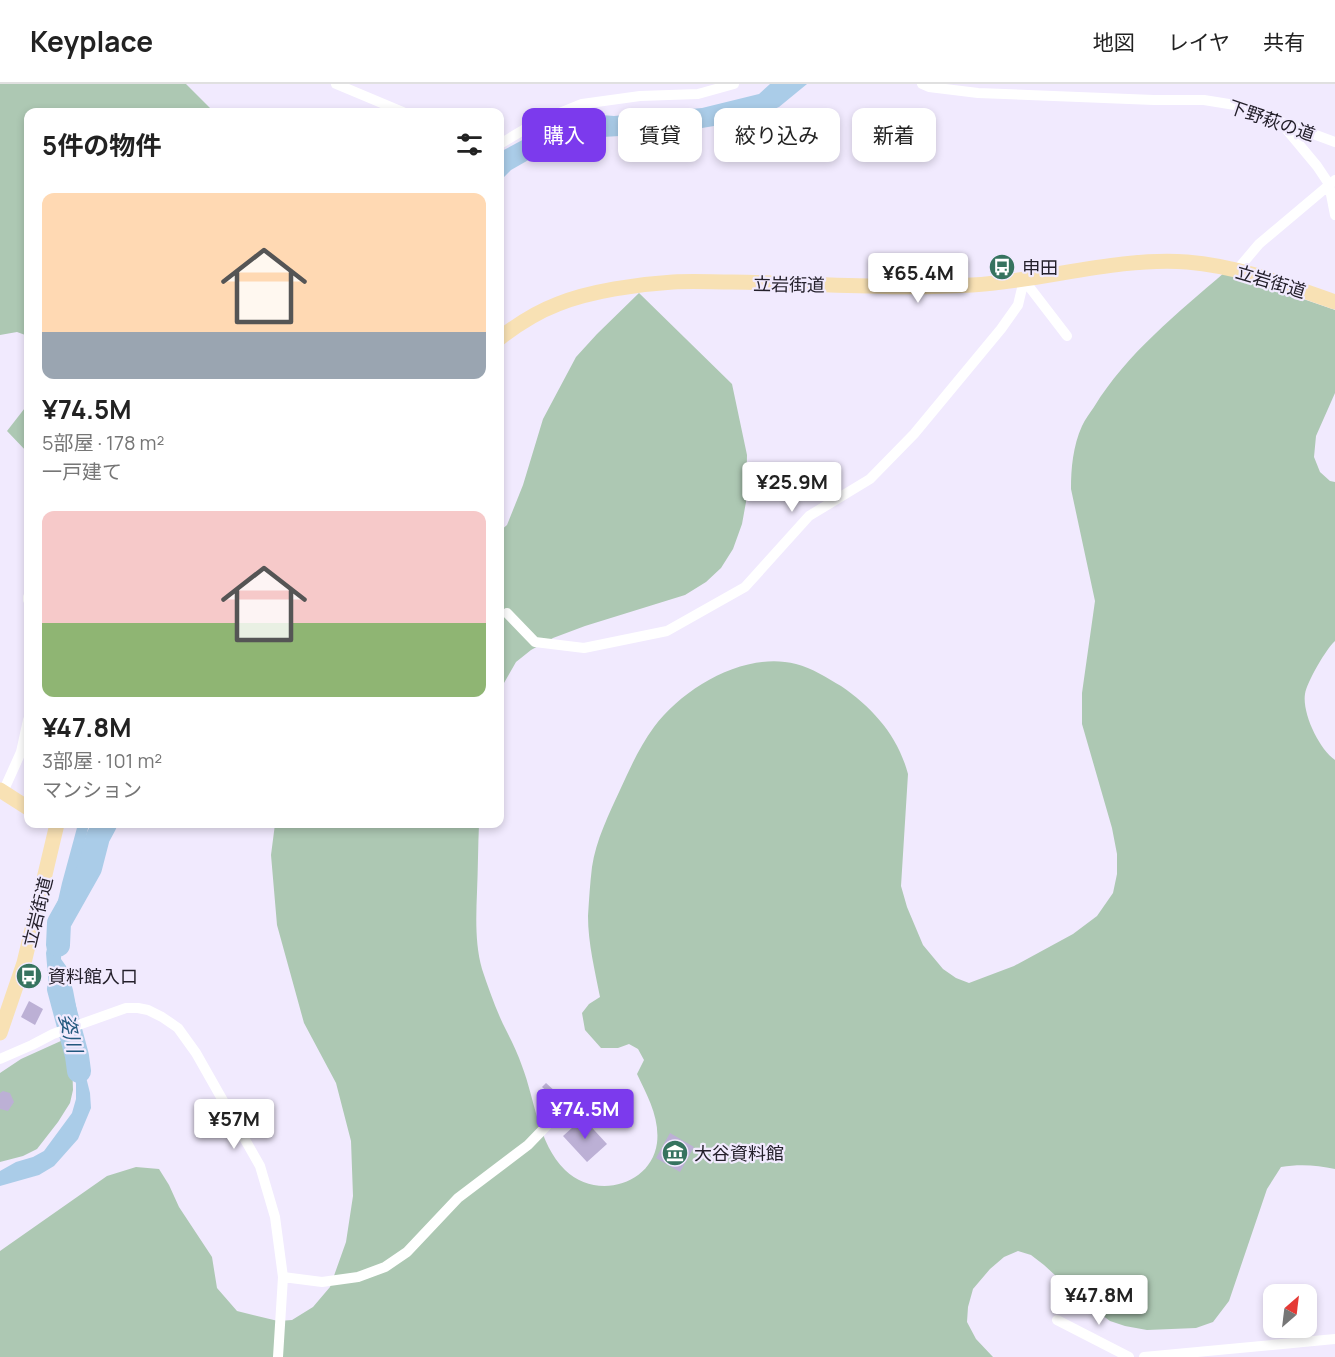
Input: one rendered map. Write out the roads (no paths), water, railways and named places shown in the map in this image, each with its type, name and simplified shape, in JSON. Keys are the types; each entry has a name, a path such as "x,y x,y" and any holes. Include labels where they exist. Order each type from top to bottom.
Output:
{"street":[{"path":"336,84 393,108"},
{"path":"504,142 535,123 582,104 640,96 698,93 734,84"},
{"name":"下野萩の道","path":"922,84 929,87 978,93 1204,100 1235,105 1335,142"},
{"path":"1281,123 1332,182 1335,215"},
{"path":"1237,270 1259,244 1332,182"},
{"name":"立岩街道","path":"504,335 515,326 559,303 627,287 673,282 915,287 974,285 1024,280 1128,263 1185,262 1211,265 1237,270 1335,302"},
{"path":"1024,280 1067,336"},
{"path":"507,613 535,642 584,648 667,631 745,587 809,516 870,479 914,434 1018,305 1024,280"},
{"path":"24,738 21,752 1,791 24,805"},
{"name":"立岩街道","path":"0,1033 24,963 56,828"},
{"path":"0,1059 32,1046 53,1034 126,1008 148,1010 178,1028 196,1053 260,1166 275,1217 283,1277 278,1357"},
{"path":"283,1277 321,1282 358,1277 385,1267 407,1252 458,1198 528,1145 556,1116"},
{"path":"1057,1320 1129,1357"},
{"path":"1144,1357 1335,1339"}],"water":[{"path":"770,84 807,84 777,108 714,108 714,126 702,128 702,108 759,94"},
{"path":"606,115 618,116 618,136 606,137"},
{"path":"522,140 522,162 525,162 504,177 504,150"},
{"path":"77,828 88,828 62,924 61,959 66,966 77,1011 76,1016 59,1026 49,988 46,953"},
{"path":"76,1037 90,1093 91,1108 78,1139 54,1166 39,1175 0,1186 0,1171 44,1151 72,1113 76,1099 76,1084 74,1064 65,1041"}],"waterway":[{"name":"姿川","path":"58,945 59,923 90,868 98,837 103,828"},
{"name":"姿川","path":"59,989 79,1071"}],"place":[{"name":"申田","path":"1002,267"},
{"name":"資料館入口","path":"29,976"},
{"name":"大谷資料館","path":"675,1153"}]}
